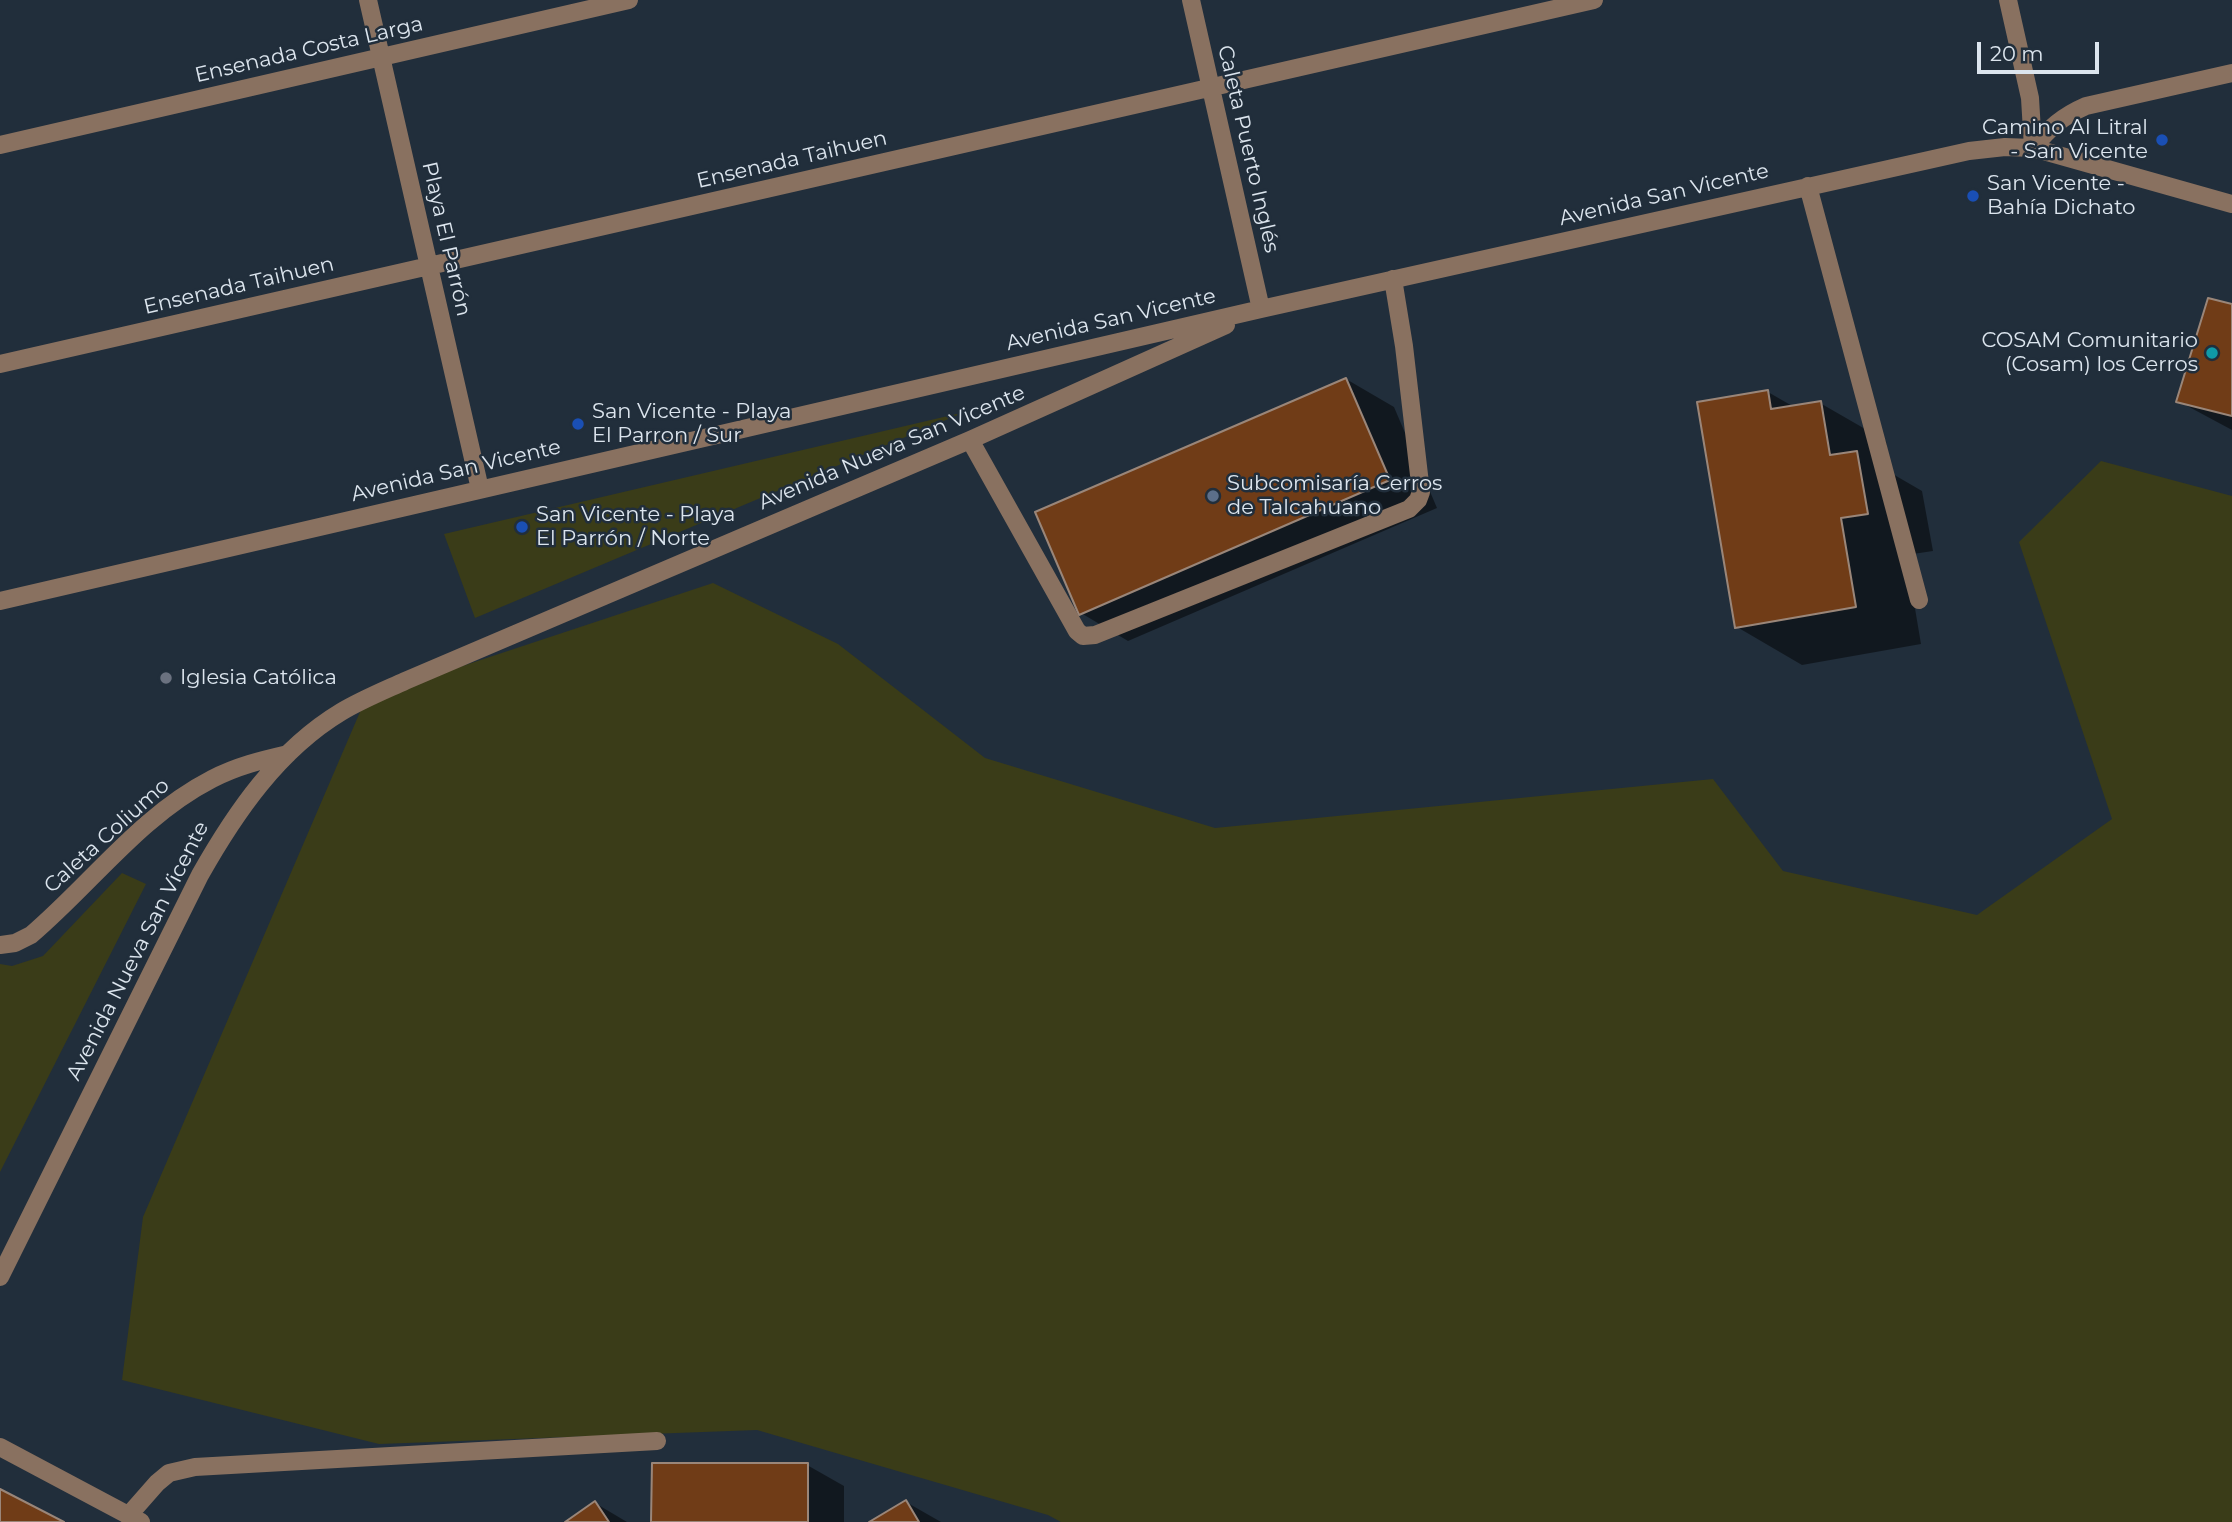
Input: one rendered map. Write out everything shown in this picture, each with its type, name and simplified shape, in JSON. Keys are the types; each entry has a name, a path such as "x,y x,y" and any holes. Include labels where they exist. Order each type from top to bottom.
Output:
{"street":[{"name":"Playa El Parrón","path":"368,0 480,489"},
{"name":"Ensenada Costa Larga","path":"0,145 629,0"},
{"name":"Caleta Puerto Inglés","path":"1191,0 1261,309"},
{"name":"Ensenada Taihuen","path":"0,364 1594,0"},
{"path":"2008,0 2030,98 2033,148"},
{"path":"2033,148 2048,129 2068,114 2086,106 2232,74"},
{"name":"Avenida San Vicente","path":"0,601 1261,309 1969,152 2005,147 2033,148 2232,204"},
{"path":"1808,186 1919,600"},
{"path":"970,440 1077,631 1083,636 1095,635 1409,509 1418,500 1421,492 1393,279"},
{"name":"Avenida Nueva San Vicente","path":"0,1276 200,875 225,831 254,791 288,754 340,713 376,694 970,440 1261,309"},
{"name":"Caleta Coliumo","path":"0,945 15,943 31,935 145,826 187,793 214,778 249,764 288,754"},
{"path":"0,1447 134,1519 156,1483 169,1473 195,1467 657,1441"}],"green space":[{"path":"965,412 475,618 444,534"},
{"path":"2101,461 2232,496 2232,1522 1061,1522 1048,1515 757,1430 379,1444 122,1380 143,1217 366,698 713,583 838,644 985,758 1215,828 1713,779 1783,871 1977,915 2112,819 2019,542"},
{"path":"122,873 146,884 0,1172 0,964 12,966 43,956"}],"building":[{"name":"COSAM Comunitario (Cosam) los Cerros","path":"2208,298 2232,304 2232,416 2176,402"},
{"name":"Subcomisaría Cerros de Talcahuano","path":"1346,378 1390,480 1079,615 1035,512"},
{"path":"1768,390 1771,409 1821,401 1830,455 1857,451 1868,514 1841,518 1856,607 1735,628 1697,402"},
{"path":"652,1463 808,1463 808,1522 651,1522"},
{"path":"0,1489 64,1522 0,1522"},
{"path":"906,1500 919,1522 869,1522"},
{"path":"595,1501 609,1522 565,1522"}],"place":[{"name":"Camino Al Litral - San Vicente","path":"2162,140"},
{"name":"San Vicente - Bahía Dichato","path":"1973,196"},
{"name":"COSAM Comunitario (Cosam) los Cerros","path":"2212,353"},
{"name":"San Vicente - Playa El Parron / Sur","path":"578,424"},
{"name":"Subcomisaría Cerros de Talcahuano","path":"1213,496"},
{"name":"San Vicente - Playa El Parrón / Norte","path":"522,527"},
{"name":"Iglesia Católica","path":"166,678"}]}
